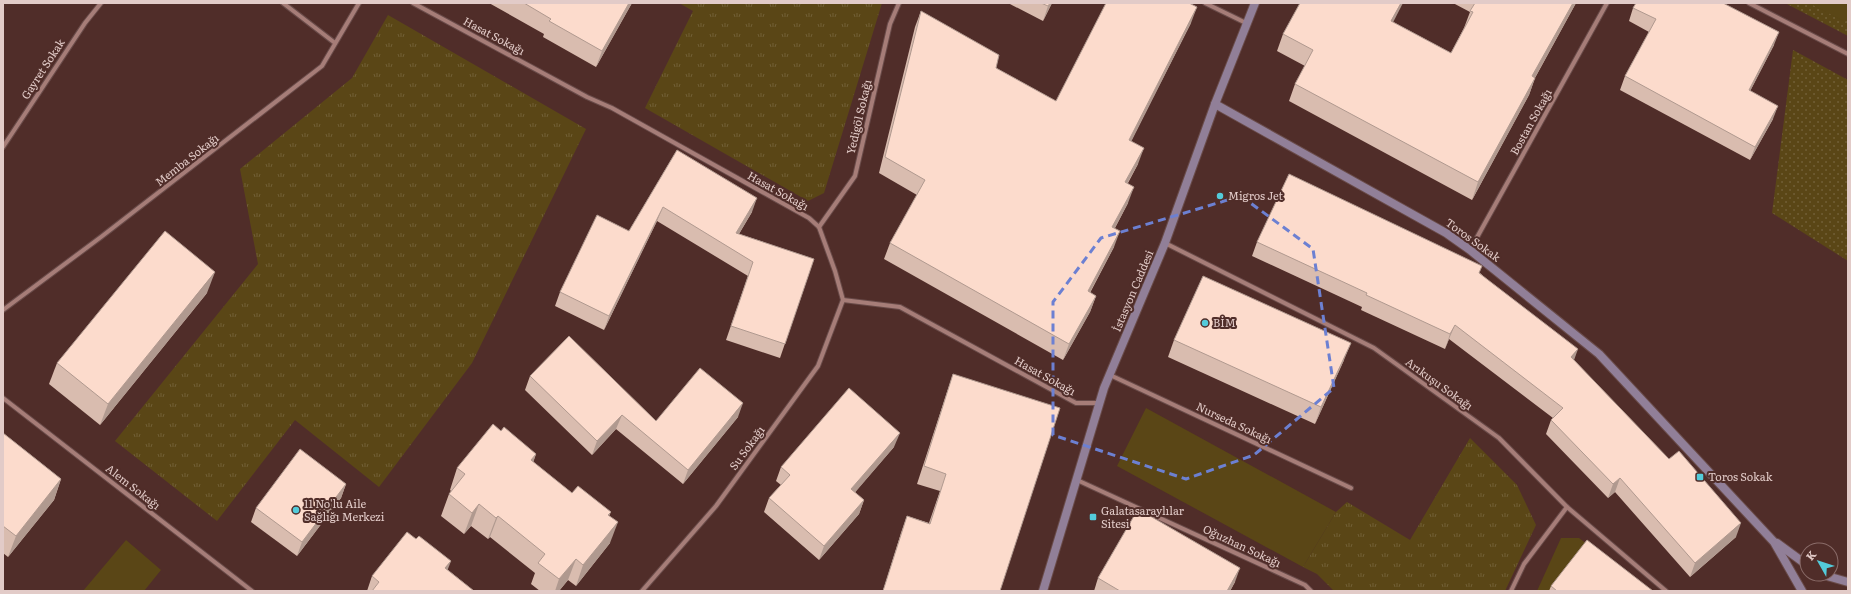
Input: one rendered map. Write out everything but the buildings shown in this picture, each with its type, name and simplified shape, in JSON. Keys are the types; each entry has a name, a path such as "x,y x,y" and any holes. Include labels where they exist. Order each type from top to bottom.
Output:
{"street":[{"name":"Gayret Sokak","path":"3,147 85,24 101,3"},
{"path":"283,3 335,43"},
{"name":"Memba Sokağı","path":"3,310 107,233 322,66 359,3"},
{"name":"Hasat Sokağı","path":"412,3 587,97 612,108 808,218 819,227"},
{"name":"Yedigöl Sokağı","path":"819,227 855,176 890,24 899,3"},
{"path":"1206,3 1246,23"},
{"name":"İstasyon Caddesi","path":"1043,591 1100,403 1110,375 1166,243 1215,104 1255,3"},
{"name":"Bostan Sokağı","path":"1470,250 1607,3"},
{"path":"1749,3 1848,54"},
{"name":"Toros Sokak","path":"1215,104 1446,233 1470,250 1599,354 1774,542 1802,591"},
{"path":"819,227 835,271 843,300"},
{"name":"Arıkuşu Sokağı","path":"1166,243 1374,348 1499,438 1567,507 1666,591"},
{"name":"Hasat Sokağı","path":"843,300 900,307 1076,403 1100,403"},
{"name":"Su Sokağı","path":"642,591 716,506 818,366 843,300"},
{"name":"Nurseda Sokağı","path":"1110,375 1351,488"},
{"name":"Alem Sokağı","path":"3,398 252,591"},
{"name":"Oğuzhan Sokağı","path":"1077,480 1304,585 1311,591"},
{"path":"1511,591 1524,564 1567,507"},
{"path":"1774,542 1799,560"}],"highlighted area":[{"path":"1241,196 1313,249 1334,388 1254,455 1186,479 1053,435 1053,302 1101,238"}],"green space":[{"path":"679,3 882,3 824,193 808,201 645,108 693,11"},
{"path":"1785,3 1848,3 1848,36"},
{"path":"1809,3 1848,3 1848,17 1845,22"},
{"path":"388,15 586,129 472,363 379,487 295,420 217,521 115,441 258,264 240,169 352,78"},
{"path":"1793,50 1848,80 1848,261 1772,213"},
{"path":"1146,408 1336,512 1303,567 1117,466"},
{"path":"1470,438 1517,485 1536,525 1505,591 1334,591 1317,574 1303,567 1336,512 1347,502 1410,540"},
{"path":"1561,538 1579,538 1587,544 1552,591 1537,591"},
{"path":"126,540 161,570 144,591 83,591"}],"place":[{"name":"Migros Jet","path":"1220,196"},
{"name":"BİM","path":"1205,323"},
{"name":"Toros Sokak","path":"1700,477"},
{"name":"11 No'lu Aile Sağlığı Merkezi","path":"296,510"},
{"name":"Galatasaraylılar Sitesi","path":"1093,517"}]}
